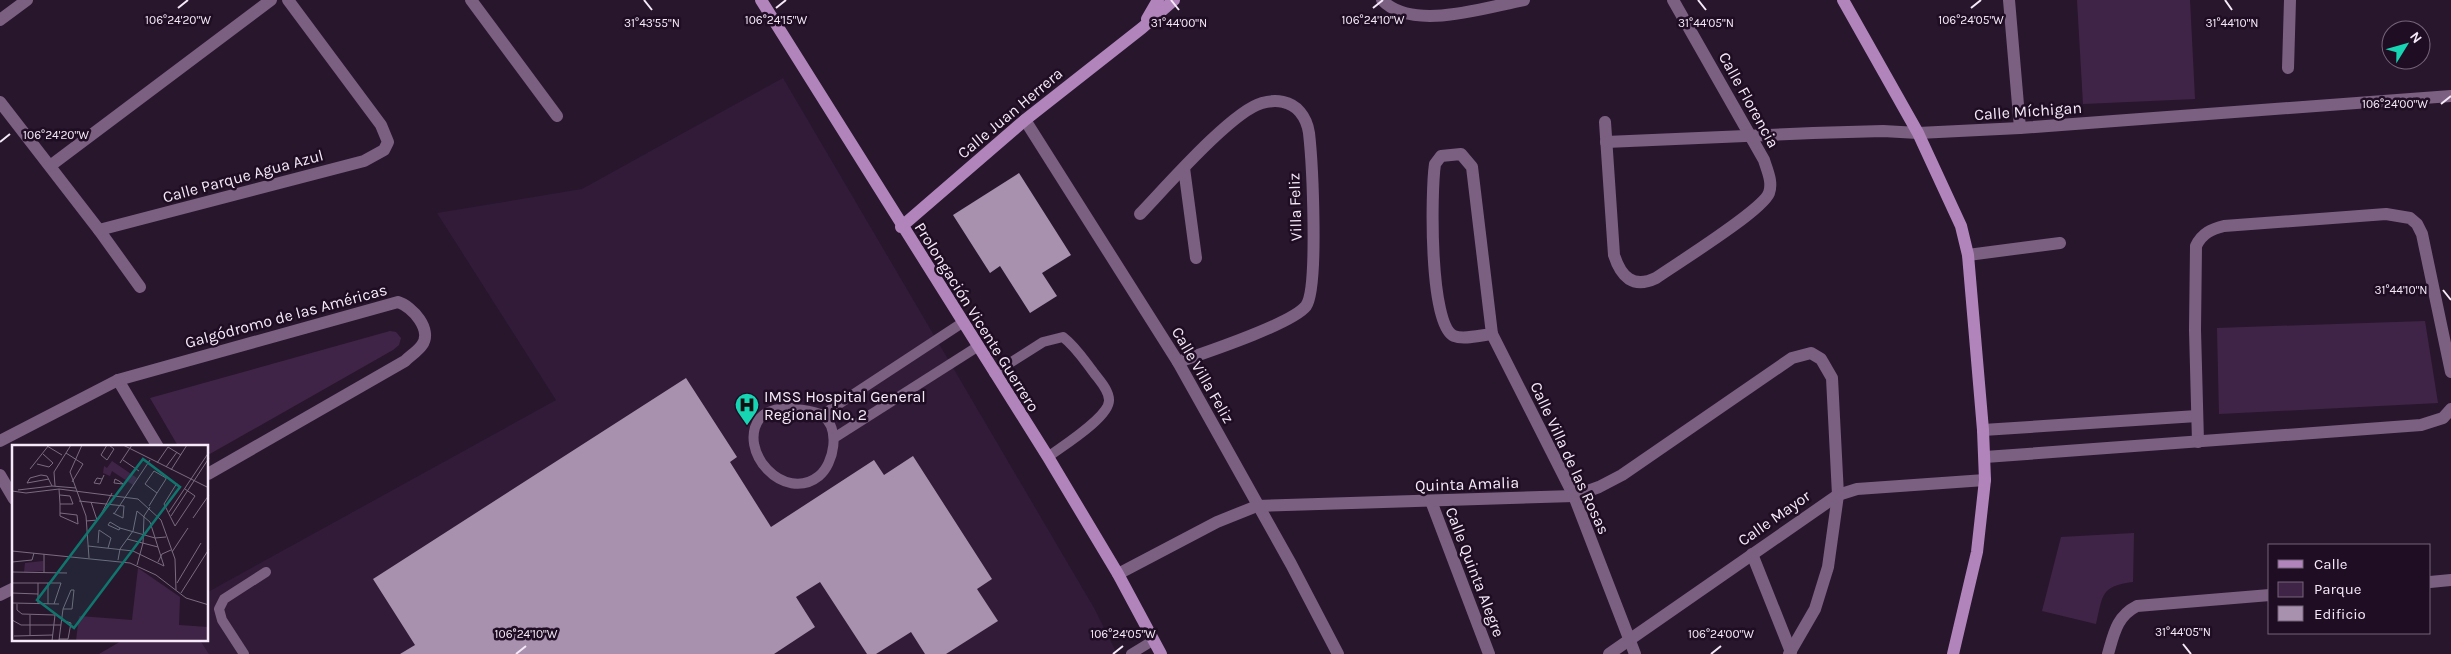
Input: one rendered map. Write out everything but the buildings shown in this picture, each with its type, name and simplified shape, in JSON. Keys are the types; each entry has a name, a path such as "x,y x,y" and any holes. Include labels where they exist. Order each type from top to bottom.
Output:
{"street":[{"path":"0,20 27,0"},
{"path":"50,166 271,0"},
{"name":"Calle Parque Agua Azul","path":"100,230 364,161 384,150 388,142 382,125 288,0"},
{"path":"471,0 557,116"},
{"name":"Prolongación Vicente Guerrero","path":"761,0 977,347 1048,457 1118,574 1161,654"},
{"name":"Calle Juan Herrera","path":"1142,28 1158,0"},
{"name":"Calle Juan Herrera","path":"902,227 1025,120 1142,28 1174,0"},
{"path":"1389,3 1407,15 1422,16 1450,14 1524,0"},
{"name":"Calle Florencia","path":"1606,142 1614,255 1621,271 1632,281 1640,284 1656,278 1748,215 1764,202 1770,193 1769,174 1764,160 1673,0"},
{"path":"1843,0 1918,133 1961,226 1968,255 1984,430 1985,480 1977,552 1953,654"},
{"path":"2009,0 2020,128"},
{"path":"2288,68 2290,0"},
{"name":"Calle Míchigan","path":"1606,142 1883,131 1918,133 2020,128 2451,96"},
{"name":"Villa Feliz","path":"1140,214 1235,118 1249,108 1273,101 1290,103 1300,112 1309,133 1313,283 1306,306 1298,313 1260,331 1178,362"},
{"path":"0,102 100,230 140,287"},
{"name":"Calle Villa Feliz","path":"1025,120 1178,362 1291,564 1338,654"},
{"path":"1605,122 1606,142"},
{"name":"Calle Villa de las Rosas","path":"1492,334 1453,336 1447,330 1441,317 1433,230 1434,171 1437,160 1445,155 1461,154 1472,167 1492,334 1574,496 1635,654"},
{"path":"1184,168 1196,258"},
{"path":"2198,442 2195,330 2196,246 2205,234 2224,226 2386,214 2410,218 2417,224 2426,245 2451,372"},
{"path":"1968,255 2060,243"},
{"name":"Galgódromo de las Américas","path":"118,380 398,302 406,304 411,309 424,330 425,337 422,345 405,361 209,473"},
{"name":"Quinta Amalia","path":"1118,574 1217,522 1257,506 1574,496 1622,476 1792,358 1811,353 1821,359 1832,378 1838,495"},
{"path":"0,441 118,380 157,445"},
{"path":"1985,457 2421,425 2443,418 2451,409"},
{"path":"1984,430 2197,416"},
{"path":"0,475 12,496"},
{"name":"Calle Mayor","path":"1609,654 1838,495 1857,489 1985,480"},
{"path":"1790,653 1815,609 1828,567 1838,495"},
{"name":"Calle Quinta Alegre","path":"1431,501 1489,654"},
{"path":"1752,554 1790,653"},
{"path":"2431,582 2451,580"},
{"path":"0,595 12,589"},
{"path":"2108,654 2120,619 2137,606 2268,595"}],"lane":[{"path":"822,415 962,323"},
{"path":"994,373 1043,342 1063,337 1077,350 1105,390 1109,399 1107,408 1099,418 1048,457"},
{"path":"834,438 977,347"},
{"path":"792,408 822,415 829,425 834,438 826,468 819,476 804,485 791,484 778,479 764,467 753,443 755,430 760,418 774,410 792,408"},
{"path":"244,654 222,620 219,610 224,599 266,572"},
{"path":"1131,654 1154,640"}],"shaded area":[{"name":"IMSS Hospital General Regional No. 2","path":"783,78 1094,608 1117,654 209,654 201,642 209,642 209,591 556,400 437,213 582,189"}],"green space":[{"path":"2077,0 2190,0 2195,99 2083,104"},
{"path":"2425,321 2438,403 2219,414 2217,328"},
{"path":"390,331 396,332 401,338 399,345 393,350 209,454 209,445 177,445 150,398"},
{"path":"2134,533 2133,582 2109,589 2102,599 2096,624 2042,611 2061,537"},
{"path":"120,642 201,642 209,654 99,654"}],"place":[{"name":"IMSS Hospital General Regional No. 2","path":"747,426"}]}
